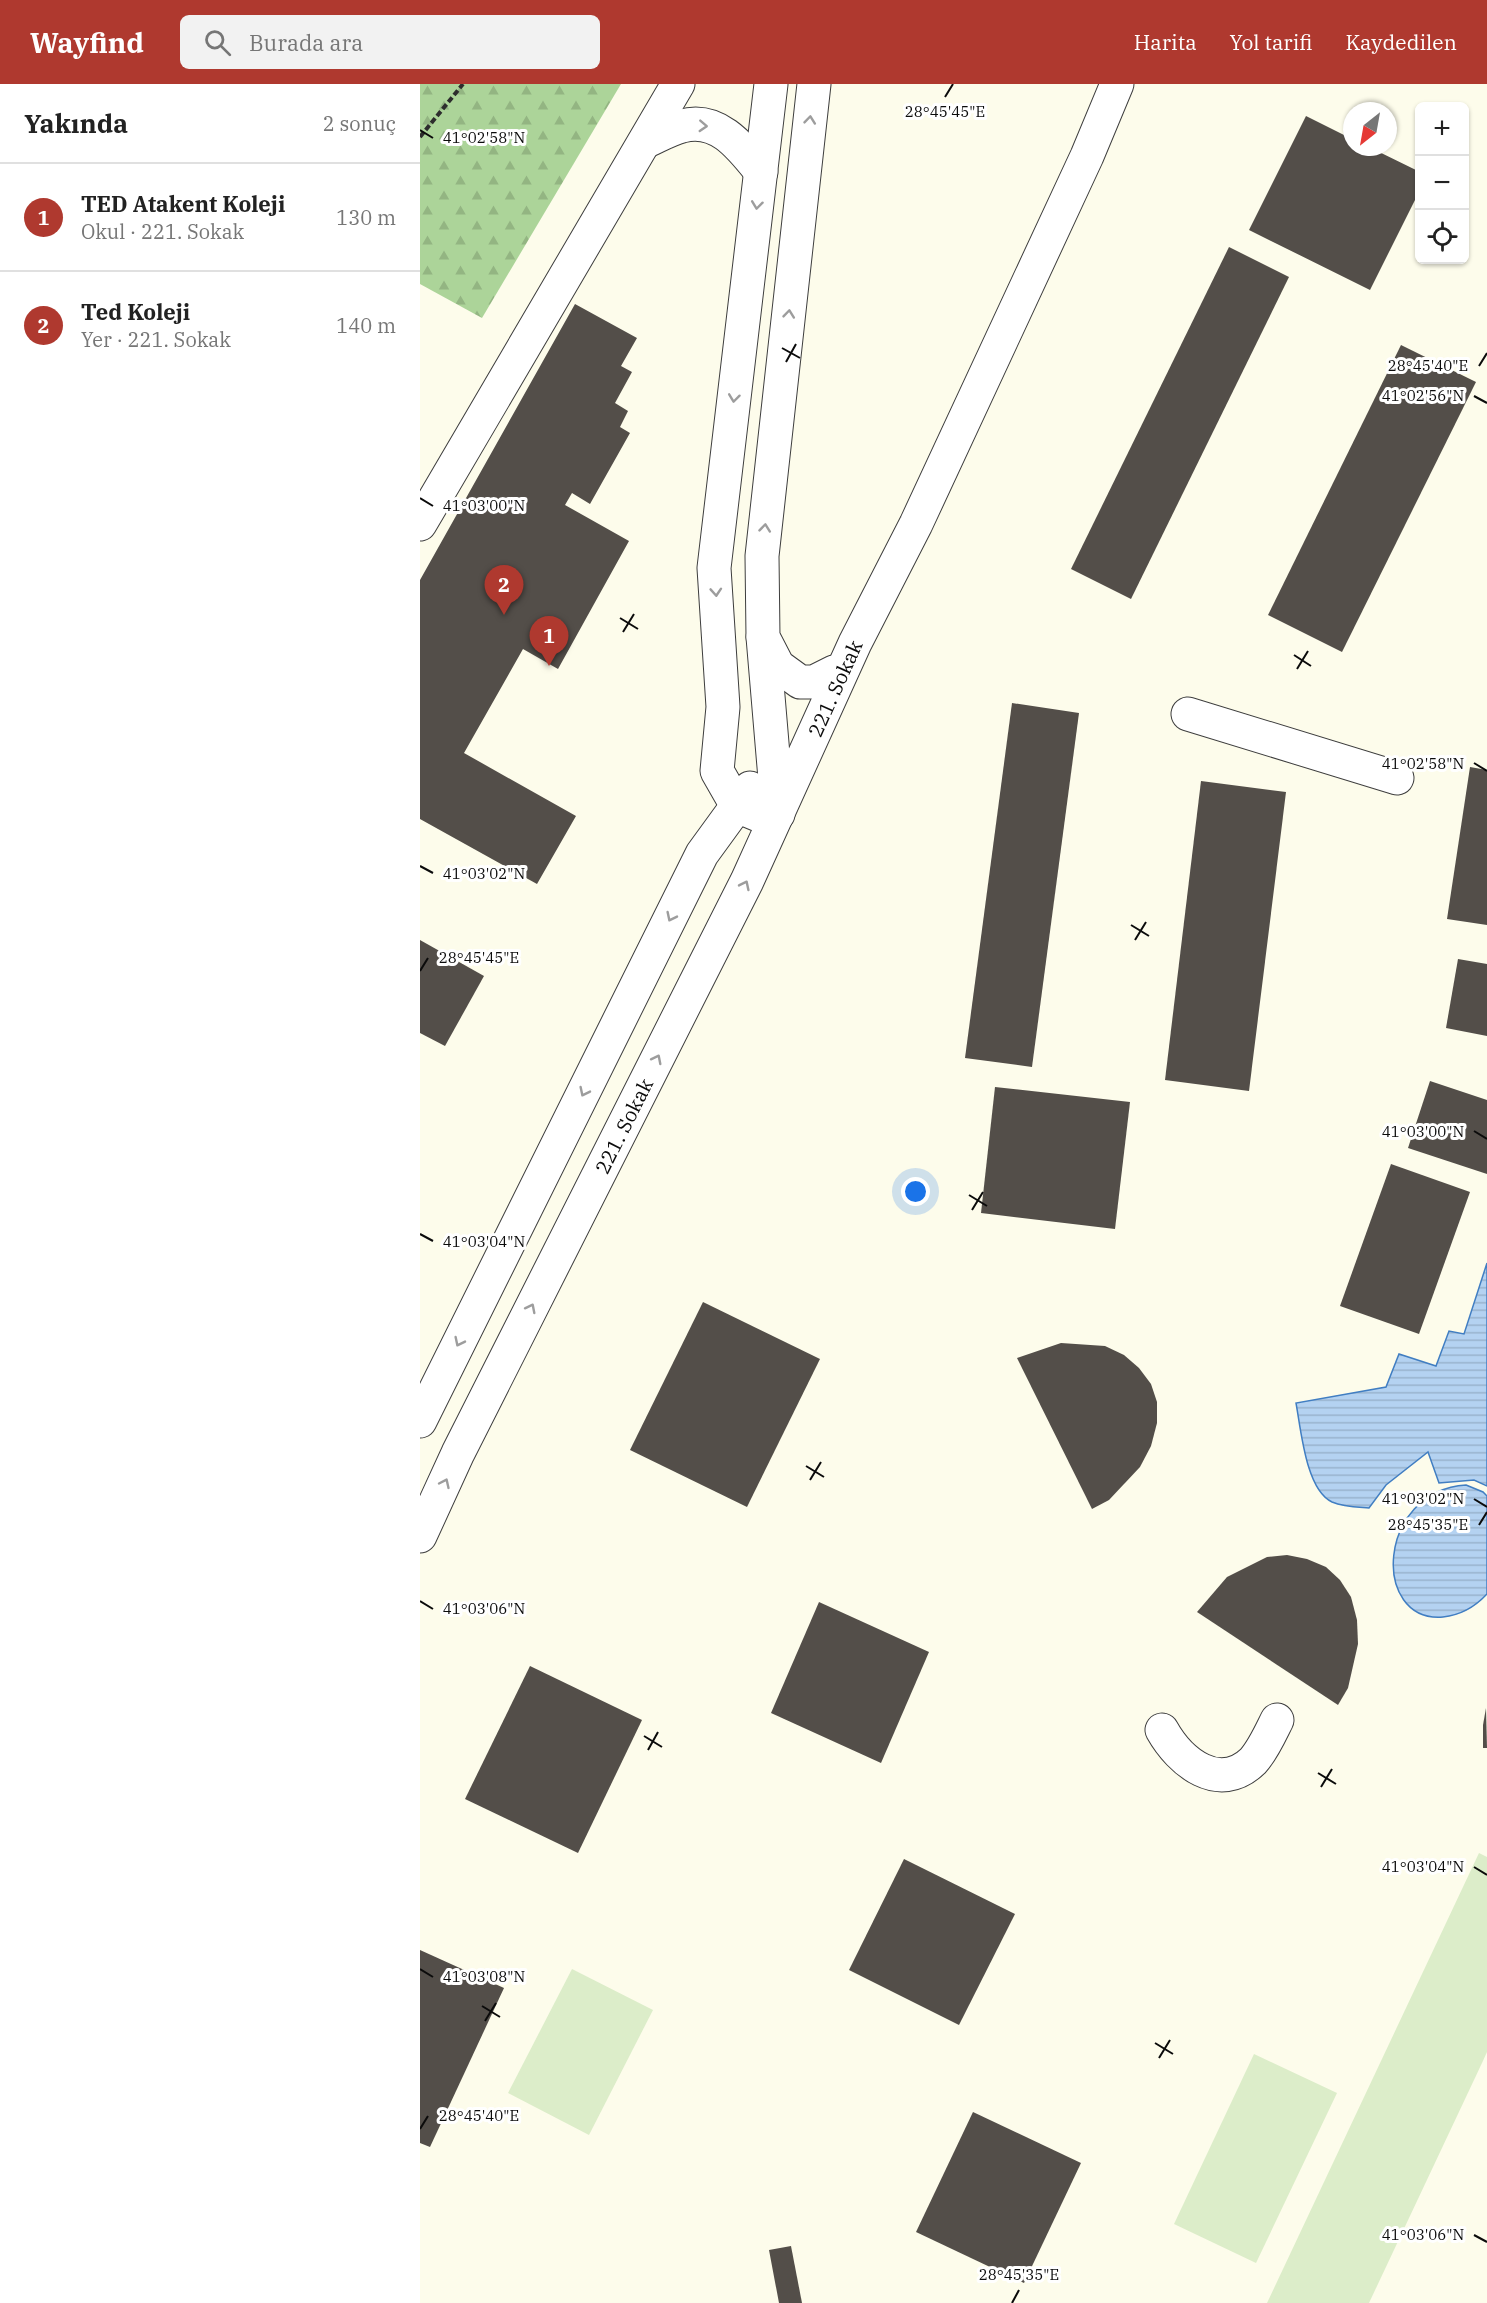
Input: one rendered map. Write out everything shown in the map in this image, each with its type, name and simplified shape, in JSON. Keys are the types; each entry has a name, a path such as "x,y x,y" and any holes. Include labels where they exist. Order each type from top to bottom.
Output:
{"street":[{"path":"420,524 648,141 678,84"},
{"path":"702,854 717,771 723,707 714,568 771,84"},
{"path":"717,771 737,806 761,816 778,814 764,637 762,556 814,84"},
{"path":"855,643 916,524 1087,156 1117,84"},
{"path":"648,141 683,125 712,126 736,140 761,172"},
{"path":"764,637 778,666 800,682 814,682 834,672"},
{"name":"221. Sokak","path":"420,1421 431,1371 702,854 855,643"},
{"name":"221. Sokak","path":"420,1536 464,1443 747,880 855,643"},
{"path":"1188,714 1397,778"},
{"path":"1162,1730 1170,1744 1184,1760 1205,1773 1225,1774 1253,1761 1277,1720"}],"path":[{"path":"420,137 462,84"}],"green space":[{"path":"420,84 621,84 482,318 420,284"},
{"path":"1479,1853 1487,1857 1487,2052 1369,2303 1267,2303"},
{"path":"572,1969 653,2010 589,2135 508,2093"},
{"path":"1254,2054 1337,2093 1256,2263 1174,2224"}],"water":[{"path":"1487,1263 1487,1486 1474,1480 1439,1483 1428,1452 1386,1485 1369,1508 1332,1502 1323,1495 1311,1473 1296,1403 1386,1387 1399,1354 1436,1366 1449,1331 1464,1334"},
{"path":"1466,1485 1487,1496 1487,1594 1478,1603 1456,1614 1443,1617 1420,1613 1404,1600 1395,1579 1394,1556 1400,1531 1414,1509 1436,1493"}],"building":[{"path":"1306,116 1343,134 1343,156 1387,156 1415,170 1415,200 1370,290 1249,230"},
{"path":"1229,247 1289,277 1131,599 1071,569"},
{"path":"575,304 637,338 621,366 632,372 615,403 628,411 620,427 630,433 590,504 572,493 565,505 629,541 558,669 523,649 464,753 576,816 537,884 420,819 420,580"},
{"path":"1401,345 1476,382 1342,652 1268,615"},
{"path":"1012,703 1079,713 1032,1067 965,1058"},
{"path":"1470,767 1487,770 1487,925 1447,919"},
{"path":"1201,781 1286,792 1249,1091 1165,1080"},
{"path":"420,940 484,976 445,1046 420,1033"},
{"path":"1458,959 1487,964 1487,1036 1446,1028"},
{"path":"1430,1081 1487,1100 1487,1174 1408,1148"},
{"path":"995,1087 1130,1102 1115,1229 981,1213"},
{"path":"1391,1164 1470,1192 1419,1334 1340,1306"},
{"path":"703,1302 820,1359 747,1507 630,1450"},
{"path":"1061,1343 1105,1346 1124,1355 1139,1368 1151,1384 1157,1402 1157,1423 1151,1446 1140,1467 1109,1500 1092,1509 1017,1358"},
{"path":"1287,1555 1307,1559 1326,1567 1340,1580 1351,1597 1357,1620 1358,1644 1348,1688 1338,1705 1197,1612 1227,1577 1267,1557"},
{"path":"819,1602 929,1652 881,1763 771,1713"},
{"path":"530,1666 642,1720 578,1853 465,1799"},
{"path":"1486,1708 1487,1748 1483,1748 1483,1725"},
{"path":"904,1859 1015,1914 959,2025 849,1970"},
{"path":"420,1950 504,1988 430,2147 420,2143"},
{"path":"973,2112 1081,2163 1024,2283 916,2232"},
{"path":"791,2246 802,2303 779,2303 769,2250"}],"place":[{"name":"Ted Koleji","path":"504,615"},
{"name":"TED Atakent Koleji","path":"549,666"}]}
